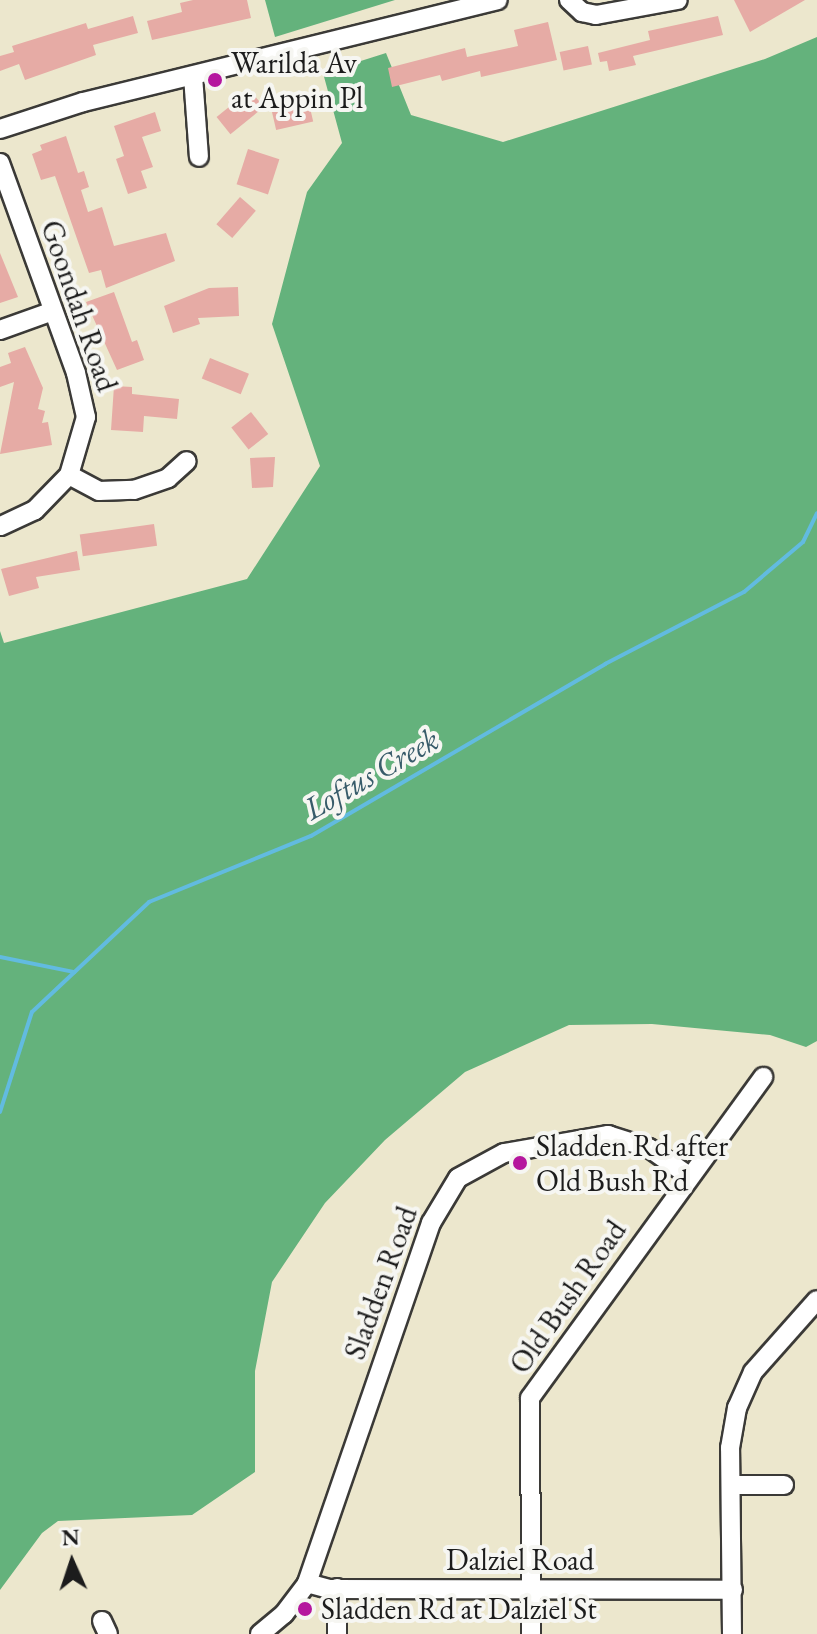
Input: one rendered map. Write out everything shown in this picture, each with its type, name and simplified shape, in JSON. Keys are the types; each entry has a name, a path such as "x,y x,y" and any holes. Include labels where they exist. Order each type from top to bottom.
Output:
{"street":[{"path":"0,129 193,76 498,0"},
{"path":"569,0 582,12 596,15 678,0"},
{"path":"193,76 199,157"},
{"name":"Goondah Road","path":"0,163 53,311 86,417 69,475 35,510 0,526"},
{"path":"0,330 53,311"},
{"path":"69,475 99,491 134,490 168,478 187,461"},
{"name":"Old Bush Road","path":"531,1634 530,1398 763,1077"},
{"name":"Sladden Road","path":"260,1634 284,1614 307,1583 431,1223 458,1178 504,1153 608,1135 649,1148 689,1176"},
{"path":"732,1634 733,1427 744,1390 774,1345 817,1300"},
{"path":"731,1485 784,1485"},
{"name":"Dalziel Road","path":"307,1583 337,1588 733,1590"},
{"path":"337,1588 337,1634"}],"green space":[{"path":"265,0 395,0 275,37"},
{"path":"817,37 817,1041 806,1047 770,1035 652,1024 569,1025 465,1072 385,1140 325,1203 272,1282 255,1371 255,1472 192,1515 58,1521 42,1533 0,1590 0,631 4,643 247,579 320,466 272,324 307,192 342,143 323,73 386,53 411,115 503,142 765,59"}],"building":[{"path":"193,0 247,0 251,18 152,40 147,21 182,12 180,3"},
{"path":"734,0 805,0 750,32"},
{"path":"133,16 138,33 93,45 96,55 25,80 19,64 0,71 0,56 14,52 12,46 86,23 88,29"},
{"path":"718,16 723,35 633,56 636,65 609,71 607,61 600,62 598,53 650,40 648,31"},
{"path":"548,22 557,60 481,77 480,71 442,81 440,75 392,87 388,68 465,48 467,57 518,46 514,30"},
{"path":"588,46 592,65 564,71 560,52"},
{"path":"250,90 264,107 230,134 217,117"},
{"path":"308,99 313,121 276,130 271,108"},
{"path":"155,112 161,131 142,137 153,167 141,171 147,188 128,194 116,159 124,156 114,126"},
{"path":"66,136 78,173 84,171 89,187 81,190 88,212 102,207 114,246 166,233 175,261 106,288 101,270 89,273 55,176 41,180 32,154 42,150 40,145"},
{"path":"248,149 279,159 268,194 237,184"},
{"path":"240,197 256,211 232,238 216,224"},
{"path":"0,253 18,297 0,303"},
{"path":"238,287 239,316 198,318 200,324 173,333 164,306 209,288"},
{"path":"114,292 132,342 137,340 144,360 117,370 86,302"},
{"path":"25,347 43,388 38,409 45,411 42,423 48,422 52,445 0,454 14,382 0,387 0,367 11,363 8,353"},
{"path":"210,358 249,374 241,394 202,378"},
{"path":"114,386 132,387 132,394 179,399 177,419 144,416 143,432 111,430"},
{"path":"251,412 268,434 249,449 231,427"},
{"path":"275,457 273,487 252,488 250,458"},
{"path":"154,524 157,546 83,556 80,534"},
{"path":"77,551 80,570 36,577 39,588 9,596 1,569"}],"waterway":[{"name":"Loftus Creek","path":"0,1112 32,1012 149,902 311,836 605,664 744,592 803,542 817,513"},
{"path":"0,957 74,972"}],"place":[{"name":"Warilda Av at Appin Pl","path":"215,80"},
{"name":"Sladden Rd after Old Bush Rd","path":"520,1163"},
{"name":"Sladden Rd at Dalziel St","path":"305,1609"}]}
